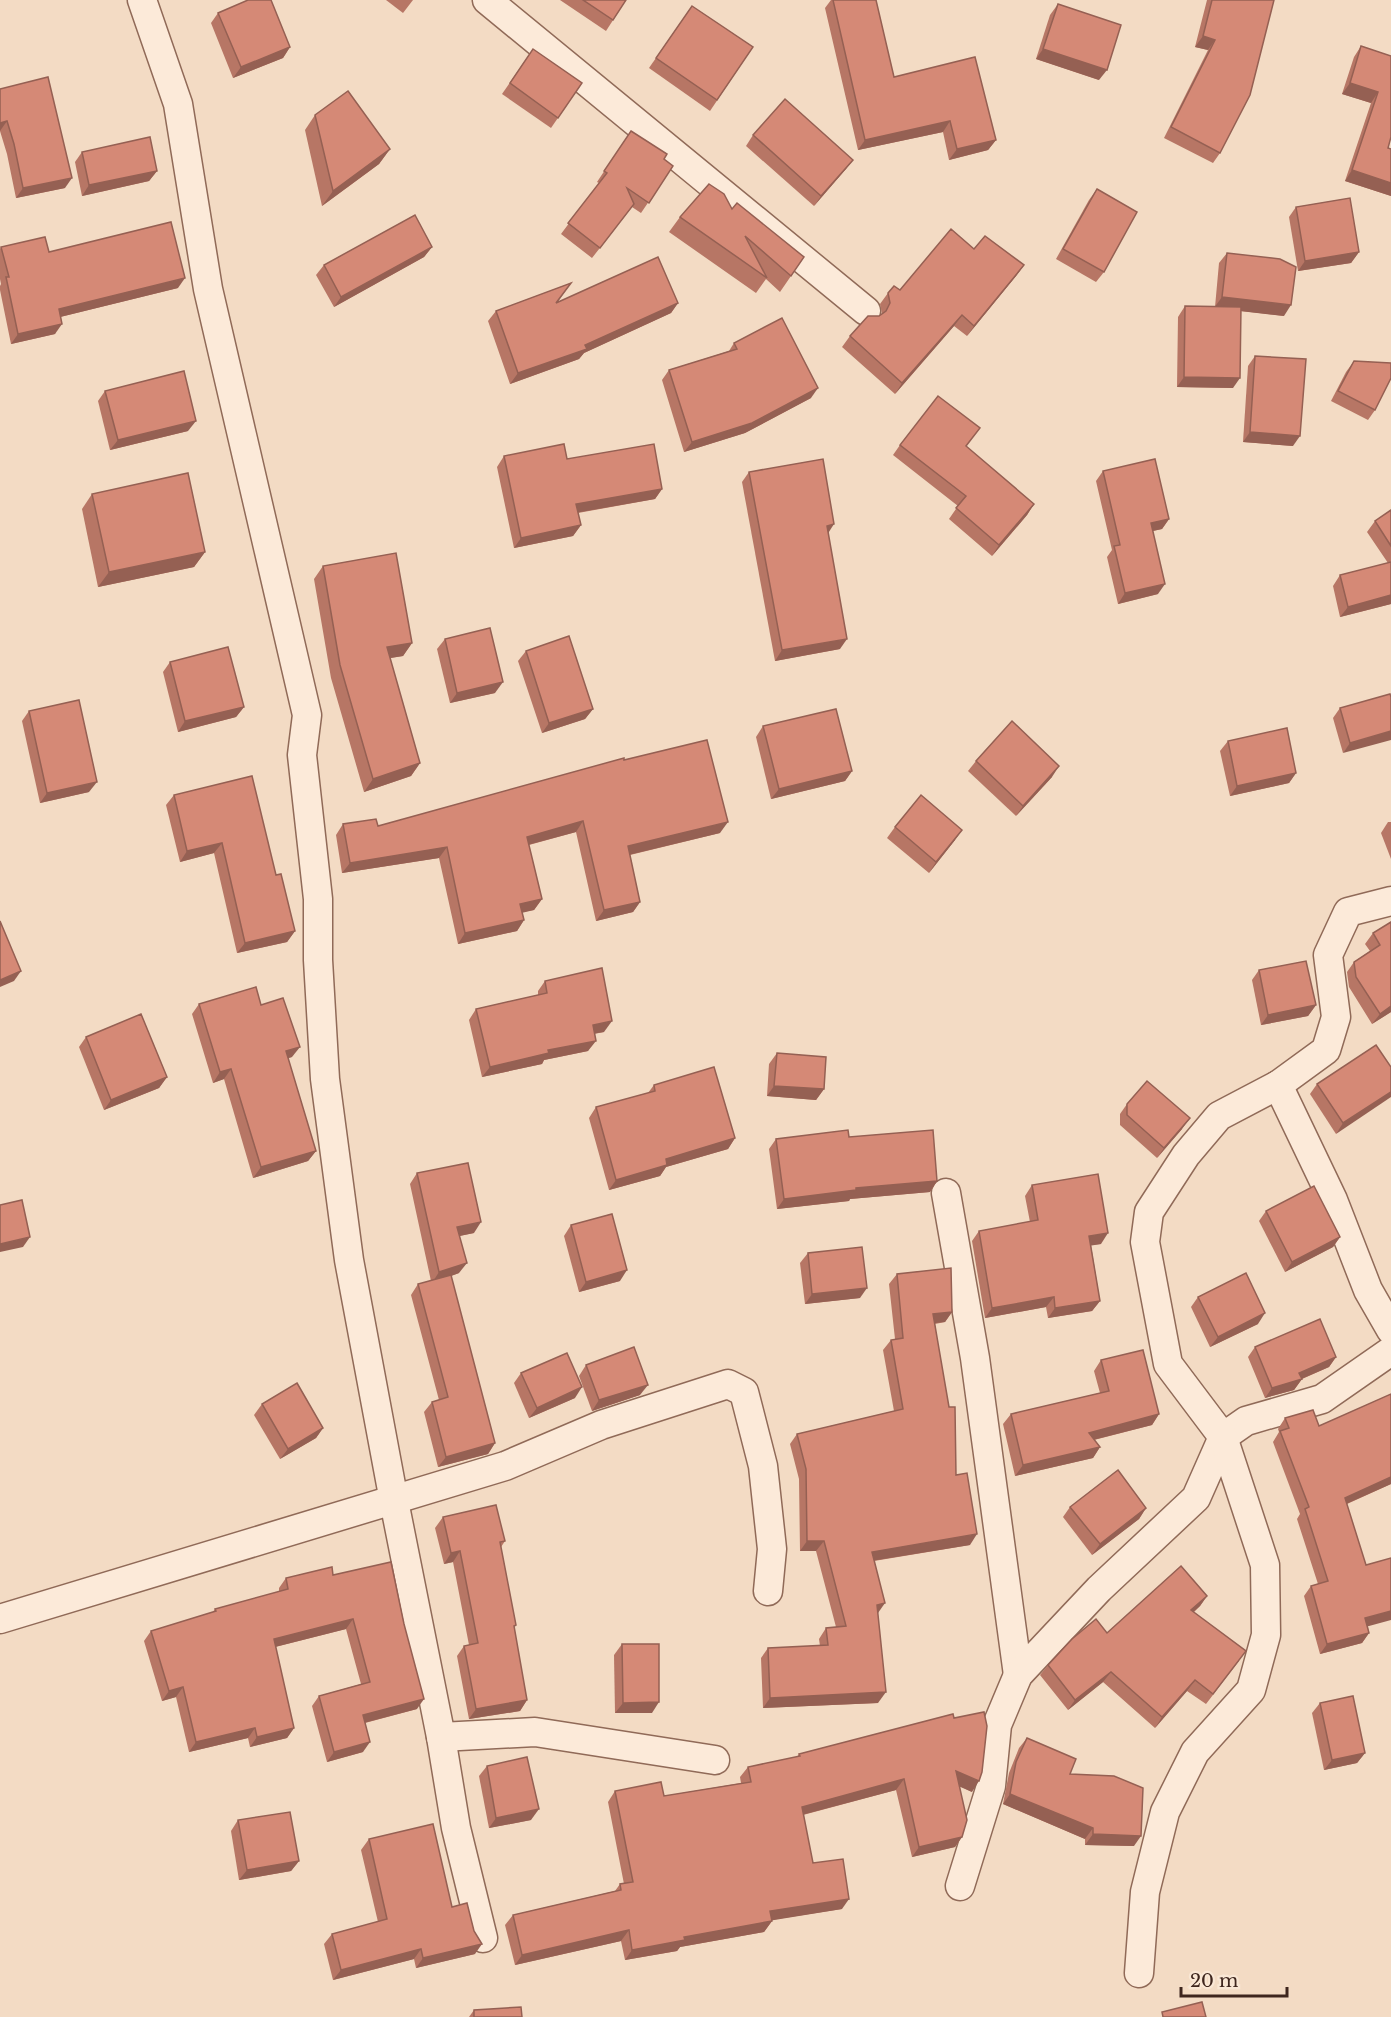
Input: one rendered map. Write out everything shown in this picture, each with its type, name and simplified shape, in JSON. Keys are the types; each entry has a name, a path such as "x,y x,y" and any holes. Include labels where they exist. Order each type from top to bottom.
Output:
{"street":[{"path":"142,0 178,104 208,289 307,716 302,755 318,900 318,960 325,1079 349,1260 441,1737 456,1828 483,1938"},
{"path":"487,0 866,311"},
{"path":"1139,1973 1145,1892 1165,1812 1195,1752 1251,1690 1266,1635 1265,1565 1223,1437 1168,1364 1145,1242 1149,1212 1186,1155 1219,1116 1278,1085 1326,1050 1336,1017 1328,955 1348,912 1391,901"},
{"path":"1278,1085 1333,1200 1368,1290 1391,1330"},
{"path":"946,1193 975,1358 1018,1675"},
{"path":"960,1886 991,1786 997,1725 1018,1675 1100,1589 1196,1498 1223,1437 1246,1421 1322,1399 1391,1351"},
{"path":"0,1619 505,1466 601,1425 728,1384 744,1392 763,1466 772,1549 768,1592"},
{"path":"441,1737 535,1732 715,1760"}],"building":[{"path":"248,0 271,0 290,47 241,67 218,13"},
{"path":"583,0 626,0 613,20"},
{"path":"833,0 876,0 894,77 975,57 996,140 957,149 950,121 865,140"},
{"path":"1212,0 1274,0 1250,95 1220,153 1171,127 1215,40 1203,36"},
{"path":"1058,4 1121,25 1107,70 1043,49"},
{"path":"692,6 753,47 717,100 656,58"},
{"path":"1361,46 1391,56 1391,137 1388,148 1391,149 1391,183 1352,170 1378,92 1350,83"},
{"path":"533,49 582,83 558,118 510,83"},
{"path":"48,77 72,178 23,188 7,121 0,123 0,89"},
{"path":"348,91 390,149 333,191 315,115"},
{"path":"785,99 853,160 821,196 753,135"},
{"path":"631,131 667,154 664,159 673,166 649,203 627,188 634,204 600,248 568,223 607,173 604,171"},
{"path":"150,137 157,171 89,185 82,152"},
{"path":"709,184 724,194 732,209 737,203 804,257 791,276 745,236 767,278 680,217"},
{"path":"1097,189 1137,212 1104,272 1063,249"},
{"path":"1350,198 1359,252 1305,261 1296,207"},
{"path":"415,215 432,247 341,297 324,265"},
{"path":"171,222 185,278 59,309 62,324 18,334 6,277 9,277 1,247 45,237 49,252"},
{"path":"951,229 974,249 985,236 1024,265 974,326 962,315 902,383 850,336 868,316 879,316 886,311 890,303 888,293 894,286 900,290"},
{"path":"1227,253 1280,259 1296,267 1291,305 1222,297"},
{"path":"658,257 678,303 585,345 587,349 518,373 496,311 571,283 556,303"},
{"path":"1185,306 1241,307 1240,378 1184,377"},
{"path":"782,318 818,388 752,423 692,442 669,370 737,349 734,343"},
{"path":"1255,356 1306,359 1300,436 1250,432"},
{"path":"1354,361 1391,363 1391,378 1375,410 1338,391"},
{"path":"184,371 196,421 118,440 105,391"},
{"path":"938,396 980,428 966,446 1034,504 999,545 956,508 966,496 900,445"},
{"path":"564,444 567,459 654,444 662,489 576,504 581,525 521,538 504,456"},
{"path":"823,459 834,524 827,526 847,639 782,650 749,472"},
{"path":"1155,459 1169,519 1151,523 1165,584 1125,593 1114,546 1120,545 1103,471"},
{"path":"188,473 205,552 109,572 92,494"},
{"path":"1391,510 1391,546 1375,521"},
{"path":"396,553 412,643 387,647 420,763 373,779 340,665 323,566"},
{"path":"1391,562 1391,595 1348,607 1340,575"},
{"path":"490,628 503,682 457,693 445,639"},
{"path":"569,636 593,709 549,723 526,651"},
{"path":"228,647 244,707 185,721 170,662"},
{"path":"1390,694 1391,731 1350,743 1340,708"},
{"path":"79,700 97,782 47,793 29,711"},
{"path":"836,709 852,771 779,789 763,726"},
{"path":"1012,721 1059,766 1023,806 976,761"},
{"path":"1287,728 1296,773 1237,786 1228,741"},
{"path":"707,740 728,822 628,846 640,902 604,910 583,821 527,837 542,899 520,904 524,920 465,933 447,847 350,863 343,824 376,819 378,826 624,758 624,760"},
{"path":"252,776 276,875 281,874 295,931 245,943 222,843 187,851 174,795"},
{"path":"921,795 962,830 936,862 895,827"},
{"path":"0,921 21,971 0,980"},
{"path":"1391,922 1391,1006 1380,1014 1356,977 1354,962 1380,945 1373,933"},
{"path":"1306,961 1316,1005 1268,1015 1259,970"},
{"path":"602,968 612,1021 593,1025 596,1041 548,1050 549,1053 490,1067 476,1009 547,993 545,981"},
{"path":"256,987 261,1005 283,998 300,1047 286,1051 316,1151 261,1167 231,1069 220,1072 199,1004"},
{"path":"141,1014 167,1077 111,1100 86,1037"},
{"path":"1376,1045 1391,1067 1391,1092 1343,1123 1317,1084"},
{"path":"777,1053 826,1057 824,1089 774,1086"},
{"path":"714,1067 735,1138 666,1159 667,1165 616,1180 596,1107 655,1091 654,1085"},
{"path":"1147,1081 1190,1118 1164,1148 1127,1115 1127,1104"},
{"path":"848,1130 849,1137 933,1130 937,1181 856,1188 856,1190 784,1199 776,1139"},
{"path":"468,1163 481,1222 457,1227 467,1263 439,1272 417,1173"},
{"path":"1098,1174 1108,1233 1089,1236 1100,1301 1055,1308 1054,1297 992,1308 979,1231 1038,1220 1032,1185"},
{"path":"1314,1186 1340,1237 1292,1262 1266,1211"},
{"path":"22,1200 30,1237 0,1244 0,1205"},
{"path":"612,1214 627,1270 586,1282 571,1225"},
{"path":"862,1247 867,1288 812,1294 808,1253"},
{"path":"951,1268 952,1312 933,1314 949,1407 955,1407 956,1475 967,1473 977,1534 872,1552 885,1603 877,1605 886,1692 770,1698 768,1648 828,1645 826,1628 846,1626 824,1541 807,1541 806,1469 797,1434 903,1409 891,1340 903,1338 897,1274"},
{"path":"1246,1273 1265,1313 1218,1337 1198,1297"},
{"path":"451,1275 495,1443 446,1457 432,1402 448,1397 418,1284"},
{"path":"1320,1319 1336,1357 1299,1373 1302,1379 1272,1388 1255,1347"},
{"path":"634,1347 648,1385 599,1400 586,1365"},
{"path":"1143,1350 1159,1414 1089,1433 1100,1447 1023,1465 1011,1414 1109,1391 1101,1360"},
{"path":"567,1353 582,1387 537,1408 521,1373"},
{"path":"297,1383 323,1428 288,1449 262,1404"},
{"path":"1391,1394 1391,1477 1345,1498 1366,1565 1391,1558 1391,1611 1365,1618 1369,1633 1327,1644 1311,1586 1328,1581 1305,1509 1309,1507 1280,1431 1289,1428 1285,1418 1313,1410 1319,1426"},
{"path":"1118,1470 1146,1508 1100,1544 1070,1507"},
{"path":"496,1505 505,1541 500,1542 527,1700 476,1709 464,1646 478,1643 460,1551 451,1553 443,1517"},
{"path":"391,1562 404,1624 424,1699 363,1715 370,1742 334,1752 319,1696 370,1682 353,1619 274,1639 294,1728 257,1737 255,1728 196,1742 183,1687 169,1691 151,1631 216,1611 215,1609 288,1589 286,1578 332,1567 333,1575"},
{"path":"1181,1566 1207,1596 1191,1610 1246,1651 1213,1694 1195,1680 1162,1717 1111,1672 1075,1700 1048,1665 1072,1639 1096,1619 1107,1633"},
{"path":"622,1644 659,1644 659,1702 623,1703"},
{"path":"1353,1696 1365,1753 1332,1760 1320,1703"},
{"path":"984,1712 987,1726 979,1781 956,1771 967,1820 962,1837 919,1847 904,1779 802,1807 813,1863 843,1859 849,1899 770,1911 772,1921 684,1937 685,1940 632,1950 629,1930 522,1955 513,1915 621,1890 620,1884 633,1882 615,1791 661,1782 664,1796 751,1782 748,1767 800,1756 799,1754 953,1714 954,1718"},
{"path":"1027,1738 1076,1759 1070,1774 1114,1776 1143,1788 1141,1836 1093,1834 1093,1828 1010,1794 1016,1762"},
{"path":"527,1757 539,1809 496,1818 487,1766"},
{"path":"290,1812 299,1861 247,1870 238,1820"},
{"path":"433,1824 452,1907 467,1903 474,1931 482,1944 423,1958 421,1949 341,1970 332,1934 387,1919 369,1839"},
{"path":"1202,2002 1206,2017 1163,2017 1162,2012"},
{"path":"521,2007 522,2017 474,2017 474,2010"}]}
